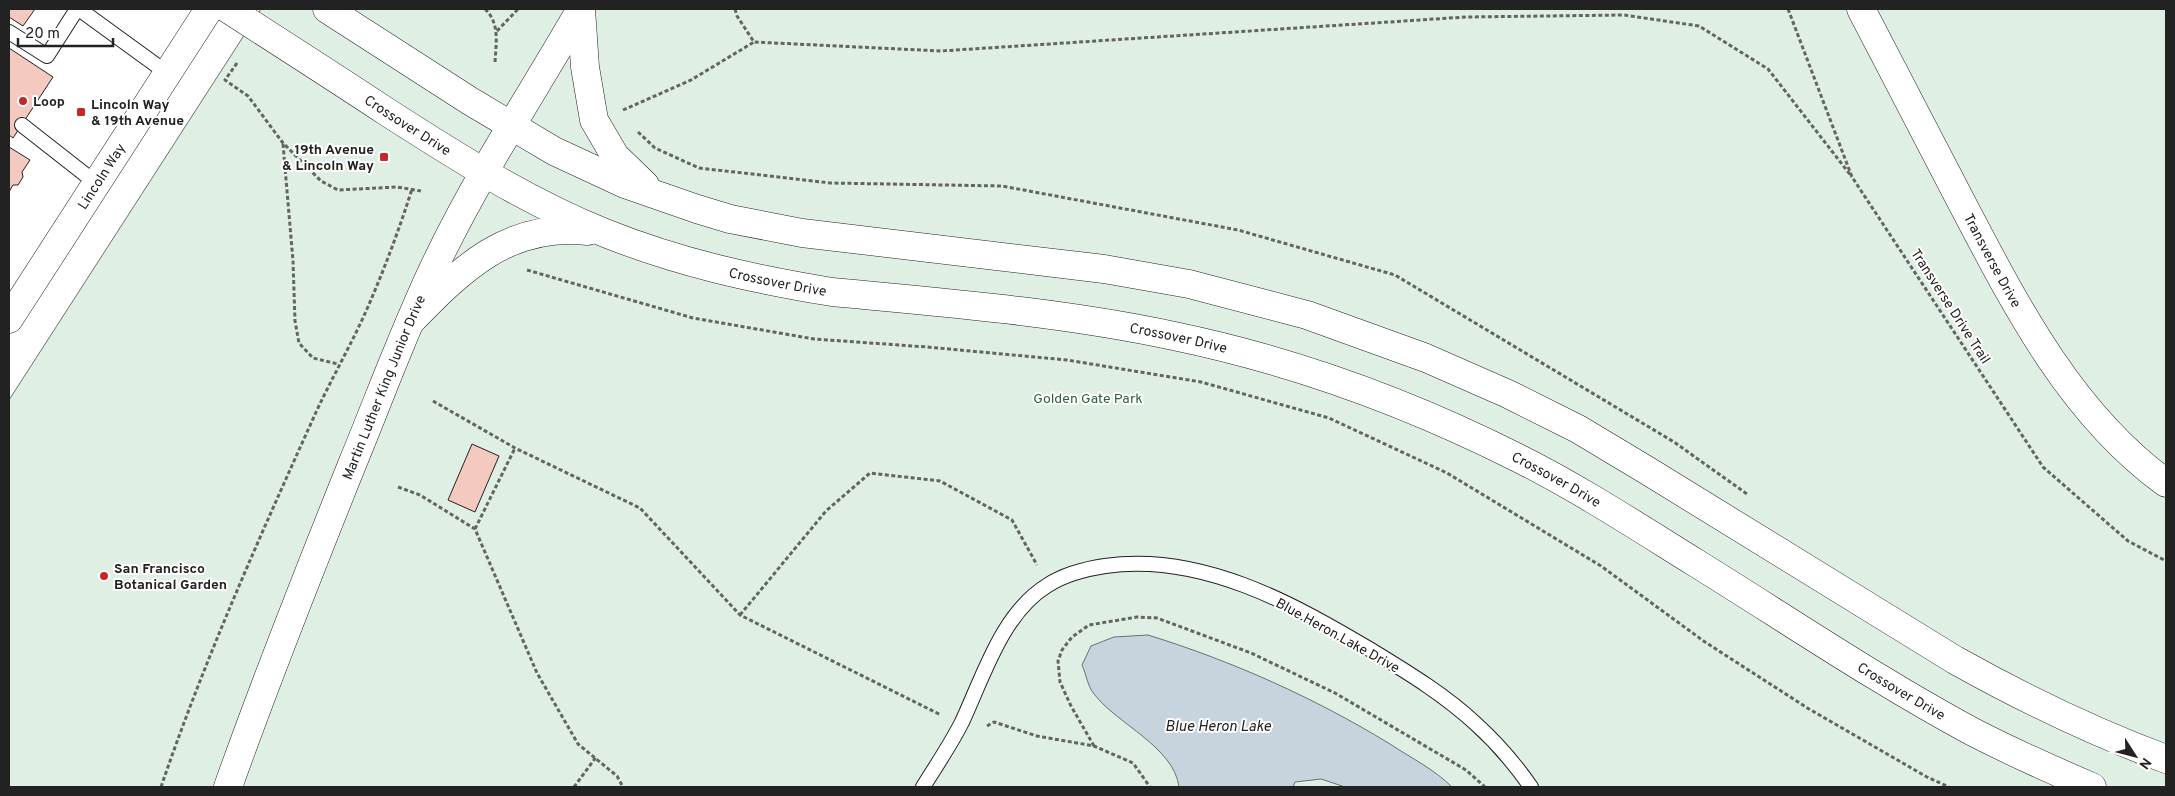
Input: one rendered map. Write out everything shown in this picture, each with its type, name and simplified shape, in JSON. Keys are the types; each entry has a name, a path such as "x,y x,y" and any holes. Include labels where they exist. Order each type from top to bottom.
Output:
{"main road":[{"name":"Lincoln Way","path":"9,319 208,9"},
{"name":"Crossover Drive","path":"228,9 483,172 568,217 605,233 681,260 755,279 832,292 1096,321 1177,336 1291,366 1367,392 1445,423 1552,476 1928,706 2015,752 2092,787"},
{"path":"327,9 510,126 554,151 590,169 662,198 730,219 802,233 1095,267 1181,283 1307,315 1394,345 1467,374 1578,429 1999,685 2078,723 2166,759"},
{"name":"Martin Luther King Junior Drive","path":"228,787 289,622 410,322 438,258 483,172 581,9"},
{"path":"581,9 585,67 594,120 614,156 634,176 662,198"},
{"name":"Transverse Drive","path":"1861,9 1989,255 2037,338 2060,372 2100,422 2134,458 2166,483"},
{"path":"410,322 463,270 481,257 508,242 546,230 580,230 605,233"}],"lane":[{"path":"9,32 47,56 78,9 167,73"},
{"path":"22,125 96,183"},
{"name":"Blue Heron Lake Drive","path":"923,787 960,724 998,644 1011,622 1027,601 1048,585 1070,574 1094,568 1146,562 1207,573 1265,595 1351,639 1449,701 1475,722 1498,745 1531,787"}],"path":[{"path":"485,9 491,14 497,31 495,62"},
{"path":"497,31 518,9"},
{"path":"735,9 737,16 754,42"},
{"name":"Transverse Drive Trail","path":"1788,9 1852,176 2043,467 2128,541 2166,561"},
{"path":"616,113 691,80 754,42 941,51 1466,17 1624,15 1699,26 1768,69 1852,176"},
{"path":"236,63 225,80 248,96 283,143 321,181 338,190 397,187 421,191"},
{"path":"283,143 294,261 295,321 299,343 313,358 338,364"},
{"path":"161,787 187,710 250,558 338,364 366,310 399,232 412,189"},
{"path":"521,268 702,320 814,339 1067,360 1201,382 1329,418 1447,473 1600,566 1704,642 1809,709 1927,777 1949,787"},
{"path":"433,401 515,448 640,508 740,615 945,716"},
{"path":"475,528 515,448"},
{"path":"740,615 826,511 870,473 940,481 1012,520 1048,585"},
{"path":"398,487 420,495 475,528 537,674 578,744 618,776 623,787"},
{"path":"1094,746 1071,706 1060,682 1058,661 1062,650 1072,637 1089,625 1136,616 1157,618 1251,653 1336,693 1466,770 1485,787"},
{"path":"981,729 994,722 1037,736 1094,746 1133,763 1150,787"},
{"path":"574,787 596,758"}],"green space":[{"name":"Golden Gate Park","path":"261,9 2166,9 2166,787 9,787 9,400"}],"water":[{"name":"Blue Heron Lake","path":"1148,635 1242,669 1303,696 1390,744 1430,769 1452,787 1345,787 1321,779 1295,782 1293,787 1179,787 1175,773 1167,760 1156,748 1116,716 1094,694 1082,665 1091,646 1114,637"}],"building":[{"path":"9,9 35,9 23,26 9,17"},
{"name":"Loop","path":"9,48 53,77 13,138 9,135"},
{"path":"9,147 30,160 22,172 23,177 18,185 13,185 9,192"},
{"path":"472,444 499,456 475,512 448,500"}],"place":[{"name":"Loop","path":"23,101"},
{"name":"Lincoln Way & 19th Avenue","path":"81,112"},
{"name":"19th Avenue & Lincoln Way","path":"384,157"},
{"name":"San Francisco Botanical Garden","path":"104,576"}]}
